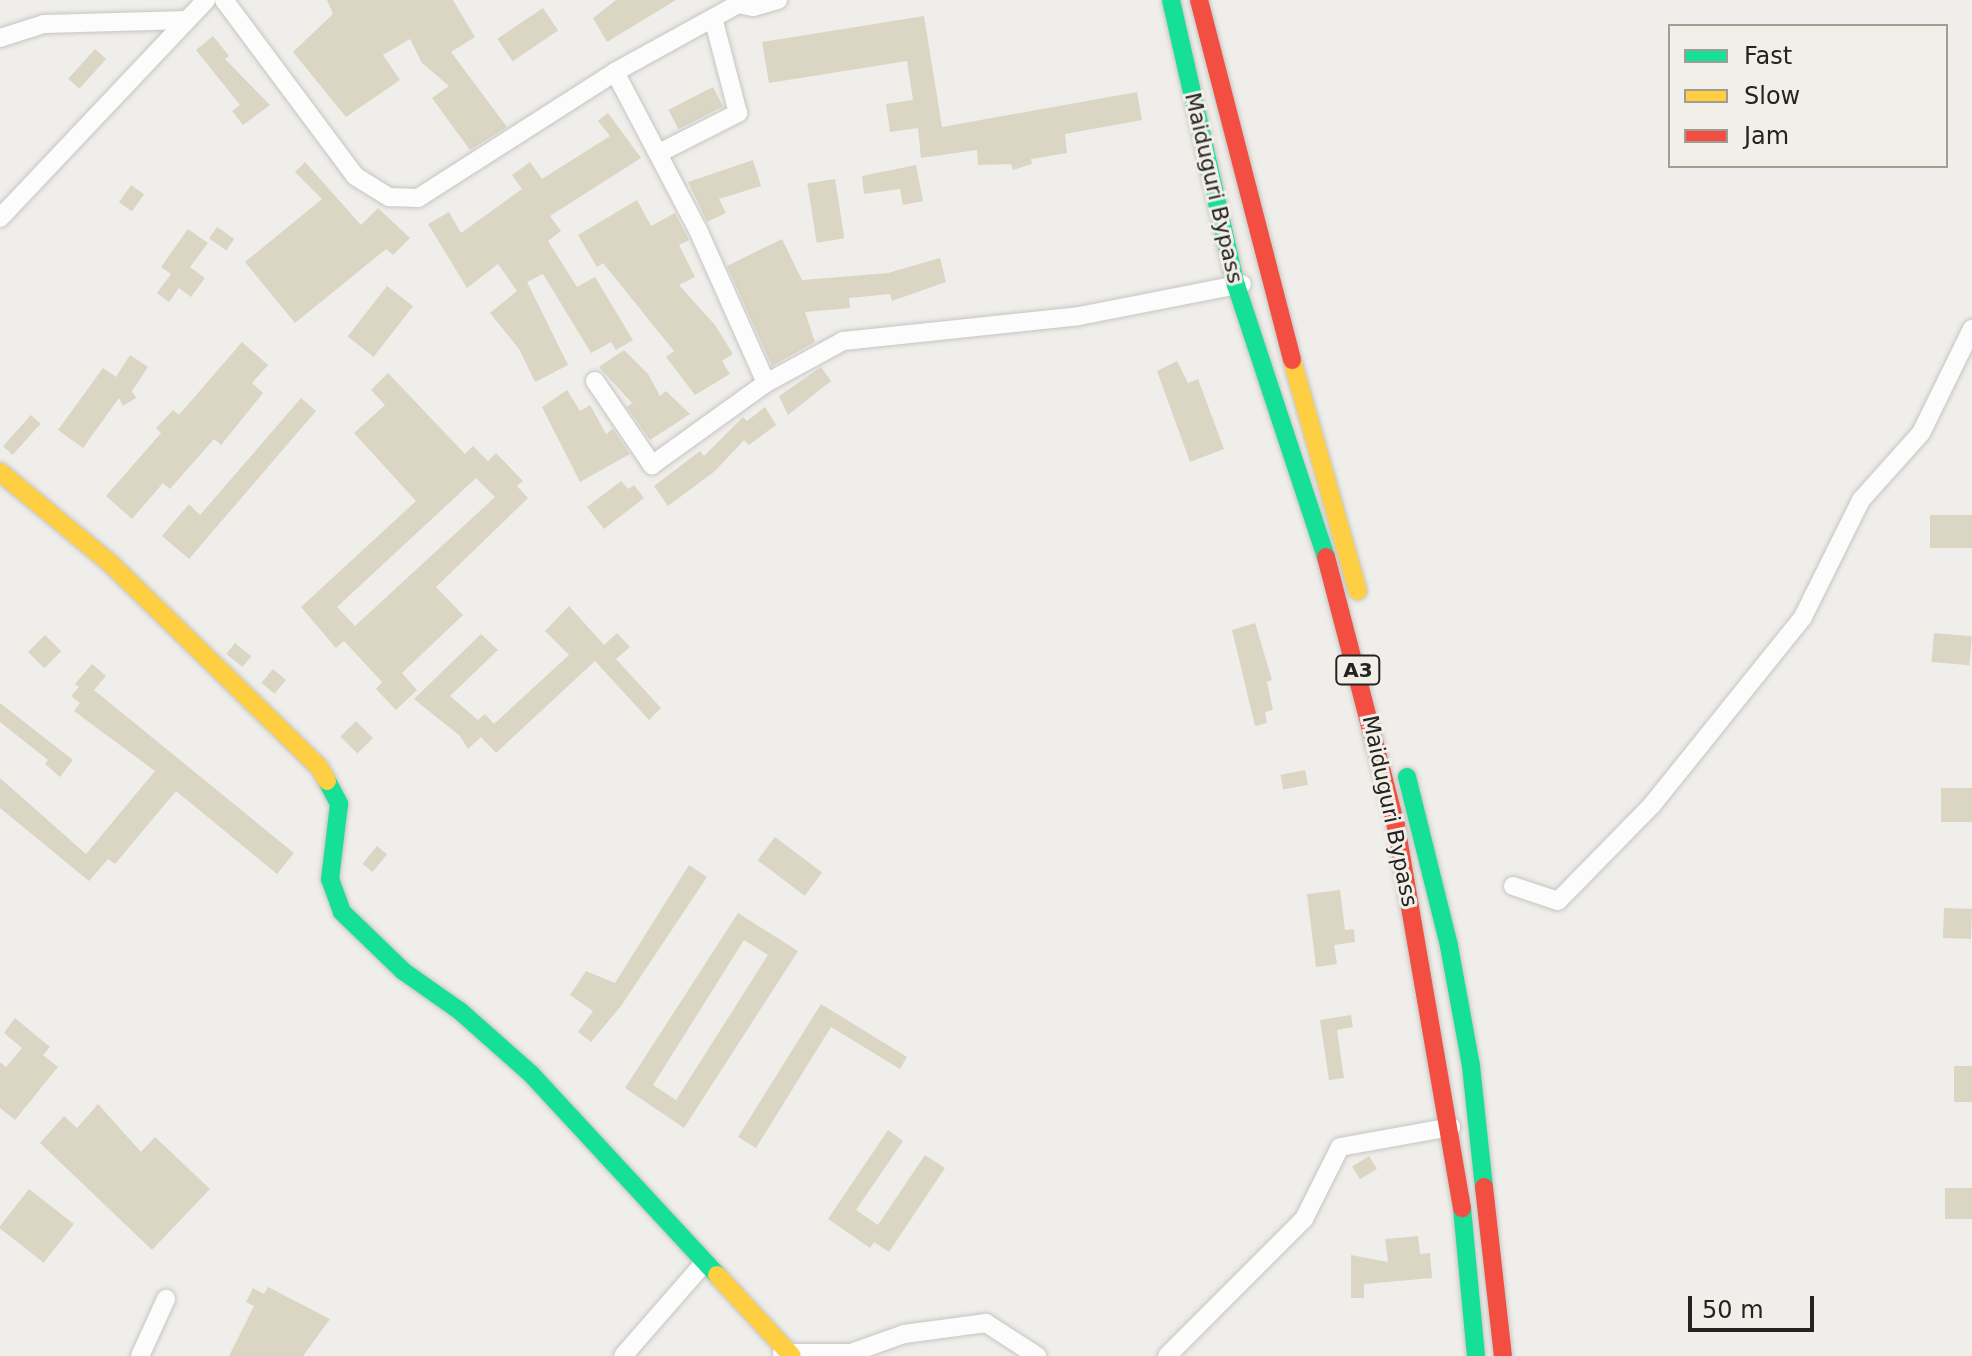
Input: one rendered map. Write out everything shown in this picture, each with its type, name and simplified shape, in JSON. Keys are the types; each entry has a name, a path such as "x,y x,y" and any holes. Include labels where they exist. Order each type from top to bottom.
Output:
{"main road":[{"name":"Maiduguri Bypass","path":"1171,0 1236,285 1360,677 1396,826 1451,1127 1476,1356"},
{"name":"Maiduguri Bypass","path":"1199,0 1268,277 1362,604"},
{"path":"0,472 110,563 319,767 339,804 330,879 342,912 403,971 460,1011 531,1074 785,1354"},
{"name":"Maiduguri Bypass","path":"1400,752 1432,872 1471,1066 1503,1356"}],"street":[{"path":"0,218 206,0"},
{"path":"224,0 335,154 355,176 389,197 432,194 615,72 737,2 753,7 778,0"},
{"path":"659,153 738,113 713,18"},
{"path":"0,38 44,24 187,20"},
{"path":"615,72 659,153 766,383"},
{"path":"595,381 652,465 766,383 843,341 1079,316 1268,277"},
{"path":"1513,886 1558,901 1652,805 1803,617 1861,500 1921,433 1972,329"},
{"path":"1167,1356 1304,1219 1340,1147 1451,1127"},
{"path":"623,1356 704,1263"},
{"path":"140,1356 166,1299"},
{"path":"785,1354 851,1353 904,1334 986,1323 1037,1356"}],"building":[{"path":"327,0 453,0 475,37 451,52 507,127 470,150 432,98 449,86 422,63 410,39 383,55 400,80 346,117 293,52 333,14"},
{"path":"616,0 676,0 607,42 593,18"},
{"path":"543,8 558,30 513,61 497,39"},
{"path":"924,16 942,127 1137,92 1142,120 1065,134 1067,153 1031,159 1032,164 1013,170 1011,164 978,165 977,150 921,158 918,128 890,132 886,104 913,100 907,61 769,83 762,42"},
{"path":"213,36 229,56 225,59 270,105 243,125 232,111 240,105 196,50"},
{"path":"95,49 106,59 79,89 68,79"},
{"path":"713,87 723,107 678,129 668,110"},
{"path":"608,113 641,158 550,216 561,231 548,241 577,287 595,277 633,340 616,350 611,342 591,353 543,274 527,282 568,365 535,382 519,349 490,313 517,291 498,264 467,288 428,224 449,212 461,233 522,189 512,175 530,162 542,179 610,136 598,121"},
{"path":"753,160 761,186 719,199 726,213 707,222 688,182"},
{"path":"305,162 361,225 378,208 410,238 393,255 386,249 295,323 245,262 322,199 295,172"},
{"path":"916,165 923,201 903,205 900,189 864,194 862,176"},
{"path":"835,179 844,238 817,243 807,183"},
{"path":"131,185 144,194 132,211 119,202"},
{"path":"637,200 651,226 675,213 689,240 679,245 695,277 679,285 715,325 733,354 722,361 730,374 695,395 666,357 674,351 603,263 597,267 578,235"},
{"path":"217,227 234,239 226,251 209,238"},
{"path":"188,229 208,243 190,267 205,278 191,297 179,288 169,302 157,293 171,274 161,267"},
{"path":"782,239 802,280 888,273 940,258 946,282 892,301 890,294 849,298 850,308 805,312 815,342 772,366 727,266"},
{"path":"387,286 413,306 374,357 348,336"},
{"path":"242,342 268,365 252,383 263,393 221,445 214,439 170,489 163,483 132,519 106,496 161,433 156,428 173,410 179,415"},
{"path":"624,350 648,374 660,396 666,391 690,414 650,440 627,407 632,403 599,367"},
{"path":"130,355 148,367 132,391 136,398 123,406 119,398 83,448 58,430 103,368 116,377"},
{"path":"1177,361 1188,383 1198,379 1224,449 1190,462 1157,371"},
{"path":"821,367 831,381 788,415 779,396"},
{"path":"388,373 465,454 473,446 488,461 496,453 523,481 517,486 528,498 436,587 463,615 402,673 417,690 396,710 376,689 382,682 344,641 336,648 301,607 416,501 354,433 385,405 371,390","holes":["476,478 495,497 355,626 337,607"]},
{"path":"567,390 580,411 590,405 606,434 613,429 630,454 580,482 542,407"},
{"path":"301,398 316,411 189,559 162,536 189,504 200,515"},
{"path":"765,407 776,425 749,445 744,440 715,471 668,506 654,486 700,451 704,456 743,417 747,421"},
{"path":"31,415 41,424 13,455 3,446"},
{"path":"621,481 628,489 634,485 644,498 604,529 587,507"},
{"path":"1930,515 1972,515 1972,548 1930,548"},
{"path":"569,606 604,645 617,633 630,647 616,659 661,708 649,720 595,661 496,753 481,737 468,749 460,736 414,699 481,634 498,650 450,696 478,720 485,714 494,724 569,655 545,631"},
{"path":"1255,623 1272,680 1267,682 1273,710 1265,712 1267,723 1255,726 1232,630"},
{"path":"1934,633 1972,636 1969,665 1931,662"},
{"path":"45,635 61,651 44,668 28,652"},
{"path":"235,643 251,656 243,667 226,654"},
{"path":"92,664 106,676 94,690 294,853 277,874 176,791 115,864 108,859 89,881 0,808 0,778 86,854 155,771 74,711 80,703 71,696 79,687 75,684"},
{"path":"273,669 286,680 274,694 261,683"},
{"path":"0,703 73,760 60,777 45,764 48,760 0,722"},
{"path":"356,721 373,738 357,754 340,737"},
{"path":"1305,770 1308,785 1283,789 1280,775"},
{"path":"1941,788 1972,788 1972,822 1941,822"},
{"path":"775,837 822,873 805,896 758,860"},
{"path":"377,846 387,854 373,872 363,864"},
{"path":"689,865 707,877 621,1006 591,1042 578,1032 593,1011 570,995 586,971 615,983"},
{"path":"1340,890 1345,930 1354,929 1355,942 1334,945 1337,964 1316,967 1307,894"},
{"path":"1944,908 1972,909 1971,939 1943,938"},
{"path":"738,913 798,951 684,1128 625,1088","holes":["744,940 768,955 676,1100 653,1085"]},
{"path":"821,1004 907,1057 900,1069 831,1027 756,1148 738,1137"},
{"path":"1351,1015 1353,1027 1337,1030 1344,1078 1329,1080 1320,1020"},
{"path":"15,1018 50,1047 43,1055 58,1067 15,1120 0,1108 0,1062 6,1067 22,1048 4,1033"},
{"path":"1954,1066 1972,1066 1972,1102 1954,1102"},
{"path":"98,1104 141,1152 155,1137 210,1189 152,1250 40,1143 64,1116 77,1128"},
{"path":"888,1130 903,1141 856,1210 878,1225 925,1155 945,1168 889,1252 874,1242 870,1248 828,1219"},
{"path":"1369,1156 1377,1169 1360,1179 1352,1167"},
{"path":"1945,1188 1972,1188 1972,1219 1945,1219"},
{"path":"29,1189 74,1224 44,1263 0,1229"},
{"path":"1418,1236 1420,1254 1430,1253 1432,1278 1364,1284 1364,1298 1351,1298 1351,1255 1388,1262 1385,1239"},
{"path":"268,1287 330,1319 303,1356 229,1356 254,1306 246,1302 253,1288 264,1294"}],"traffic: fast":[{"path":"1171,0 1236,285 1326,557"},
{"path":"1407,777 1449,946 1471,1066 1484,1187"},
{"path":"327,781 339,804 330,879 342,912 403,971 460,1011 531,1074 717,1275"},
{"path":"1462,1208 1476,1356"}],"traffic: slow":[{"path":"1292,360 1358,591"},
{"path":"0,472 110,563 319,767 327,781"},
{"path":"717,1275 792,1356"}],"traffic: jam":[{"path":"1199,0 1292,360"},
{"path":"1326,557 1396,826 1462,1208"},
{"path":"1484,1187 1503,1356"}]}
